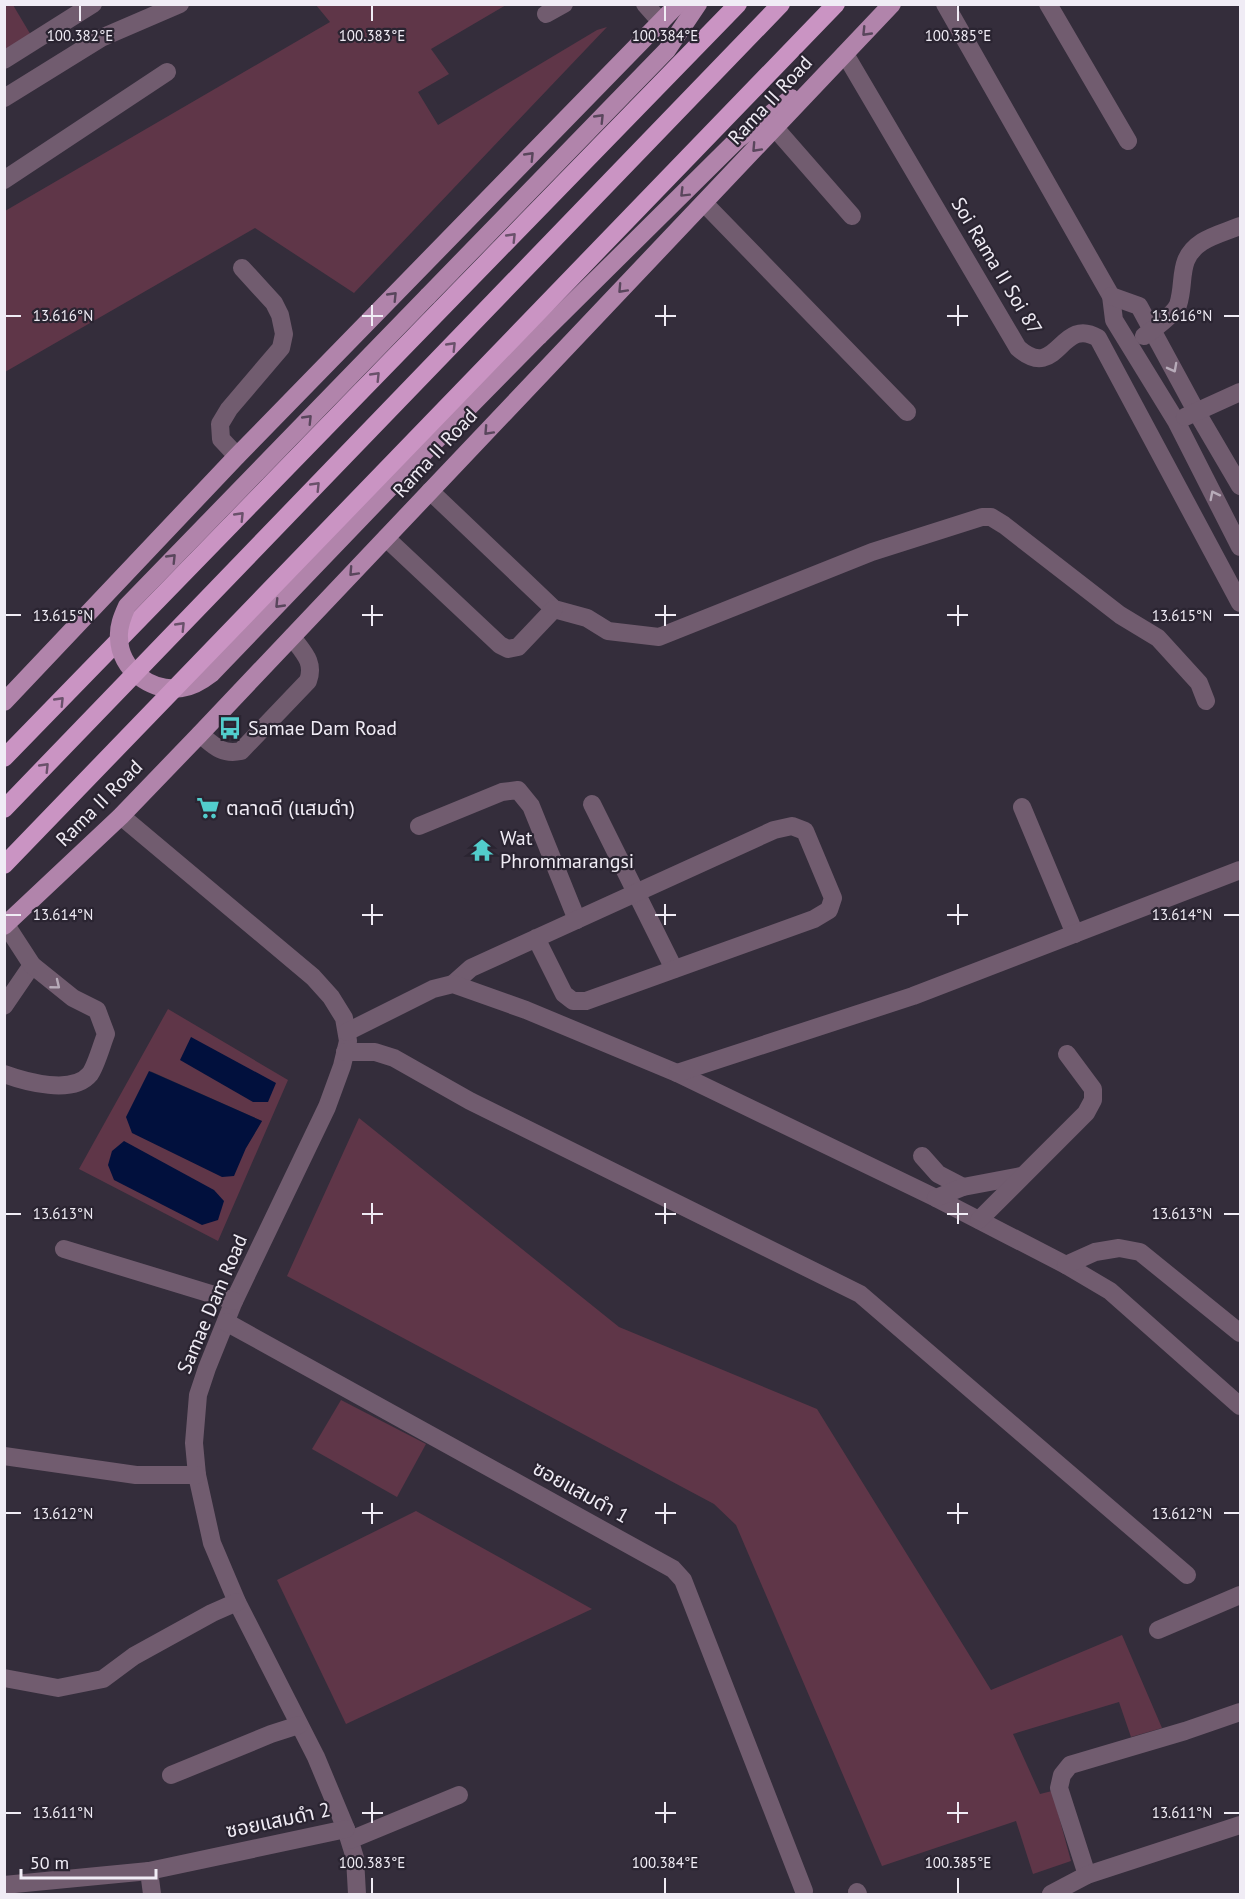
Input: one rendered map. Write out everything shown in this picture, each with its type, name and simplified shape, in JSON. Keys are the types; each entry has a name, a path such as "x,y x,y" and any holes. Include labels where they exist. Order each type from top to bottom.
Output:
{"highway":[{"path":"4,758 738,4"},
{"path":"4,809 781,4"},
{"name":"Rama II Road","path":"4,855 826,4"},
{"path":"4,865 836,4"}],"main road":[{"path":"698,4 667,50 127,606 120,622 118,640 123,657 139,677 150,684 166,689 183,688 199,683 211,674 430,446 737,140 842,57"},
{"name":"Rama II Road","path":"5,926 120,816 200,734 892,4"},
{"path":"7,695 677,5"}],"street":[{"path":"4,60 93,4"},
{"path":"4,98 102,38 180,4"},
{"path":"546,14 564,4"},
{"path":"645,4 661,22"},
{"path":"945,4 1111,296 1114,320 1176,421 1240,547"},
{"path":"1048,4 1128,141"},
{"name":"Soi Rama II Soi 87","path":"842,57 1018,348 1028,357 1039,359 1050,354 1078,332 1087,332 1098,338 1240,603"},
{"path":"4,180 167,72"},
{"path":"775,128 852,216"},
{"path":"704,203 907,412"},
{"path":"1130,345 1153,330 1177,307 1183,266 1192,251 1202,242 1240,226"},
{"path":"237,456 221,439 220,424 281,348 284,334 280,315 274,303 242,268"},
{"path":"1111,296 1139,306 1240,486"},
{"path":"1176,421 1240,392"},
{"path":"430,491 554,609 587,618 608,631 659,637 872,552 982,517 991,517 1120,615 1158,638 1198,683 1206,700"},
{"path":"386,538 500,645 508,649 518,647 554,609"},
{"path":"200,734 220,751 231,753 241,751 309,681 312,671 309,660 292,636"},
{"path":"418,826 502,792 518,790 531,806 577,920"},
{"path":"592,804 674,969"},
{"path":"1022,807 1075,934"},
{"name":"Samae Dam Road","path":"120,816 313,977 331,997 344,1018 348,1041 327,1107 234,1301 207,1368 198,1395 194,1443 197,1475 212,1543 237,1602 315,1757 348,1834 355,1858 357,1894"},
{"path":"346,1032 433,989 453,984 471,968 536,938 774,830 792,826 805,831 832,898 829,910 814,919 586,1001 573,1001 564,994 536,938"},
{"path":"676,1073 913,996 1240,870"},
{"path":"4,1074 50,1085 75,1084 90,1074 106,1034 97,1010 73,998 32,965 5,926"},
{"path":"4,1006 32,965"},
{"path":"453,984 526,1010 676,1073 936,1198 1066,1264 1110,1291 1240,1406"},
{"path":"345,1052 375,1052 394,1058 470,1101 860,1294 1186,1575"},
{"path":"979,1220 1086,1113 1093,1101 1093,1089 1067,1054"},
{"path":"922,1156 938,1174 963,1187"},
{"path":"936,1198 963,1187 1021,1176"},
{"path":"1066,1264 1095,1252 1119,1248 1140,1252 1240,1333"},
{"path":"64,1249 234,1301"},
{"name":"ซอยแสมดำ 1","path":"226,1322 673,1569 683,1580 804,1891"},
{"path":"4,1456 136,1475 197,1475"},
{"path":"1158,1630 1240,1595"},
{"path":"4,1678 58,1688 103,1679 134,1656 212,1613 237,1602"},
{"path":"1087,1875 1059,1788 1062,1775 1070,1765 1240,1712"},
{"path":"171,1775 271,1734 299,1725"},
{"name":"ซอยแสมดำ 2","path":"4,1886 149,1871 348,1834 459,1795"},
{"path":"1051,1894 1087,1875 1240,1825"},
{"path":"149,1871 152,1894"}],"shaded area":[{"path":"5,5 13,5 32,37 5,52"},
{"path":"316,5 506,5 431,49 449,74 418,92 438,125 597,30 607,27 354,293 255,228 5,372 5,211 330,22"},
{"path":"168,1009 288,1080 218,1241 79,1169","holes":["150,1071 262,1121 246,1148"]},
{"path":"191,1037 276,1083 268,1102 253,1102 180,1060"},
{"path":"149,1071 262,1121 246,1148 234,1176 222,1177 132,1133 126,1117"},
{"path":"359,1118 619,1327 817,1409 991,1690 1122,1635 1162,1728 1131,1737 1119,1702 1013,1734 1040,1794 1052,1791 1071,1861 1033,1874 1016,1821 882,1866 736,1525 714,1504 287,1276"},
{"path":"124,1141 214,1190 224,1201 218,1220 202,1225 114,1180 108,1165 112,1151"},
{"path":"341,1400 426,1444 397,1497 312,1449"},
{"path":"416,1511 592,1609 346,1724 277,1580"}],"place":[{"name":"Samae Dam Road","path":"230,728"},
{"name":"ตลาดดี (แสมดำ)","path":"208,808"},
{"name":"Wat Phrommarangsi","path":"482,850"}]}
